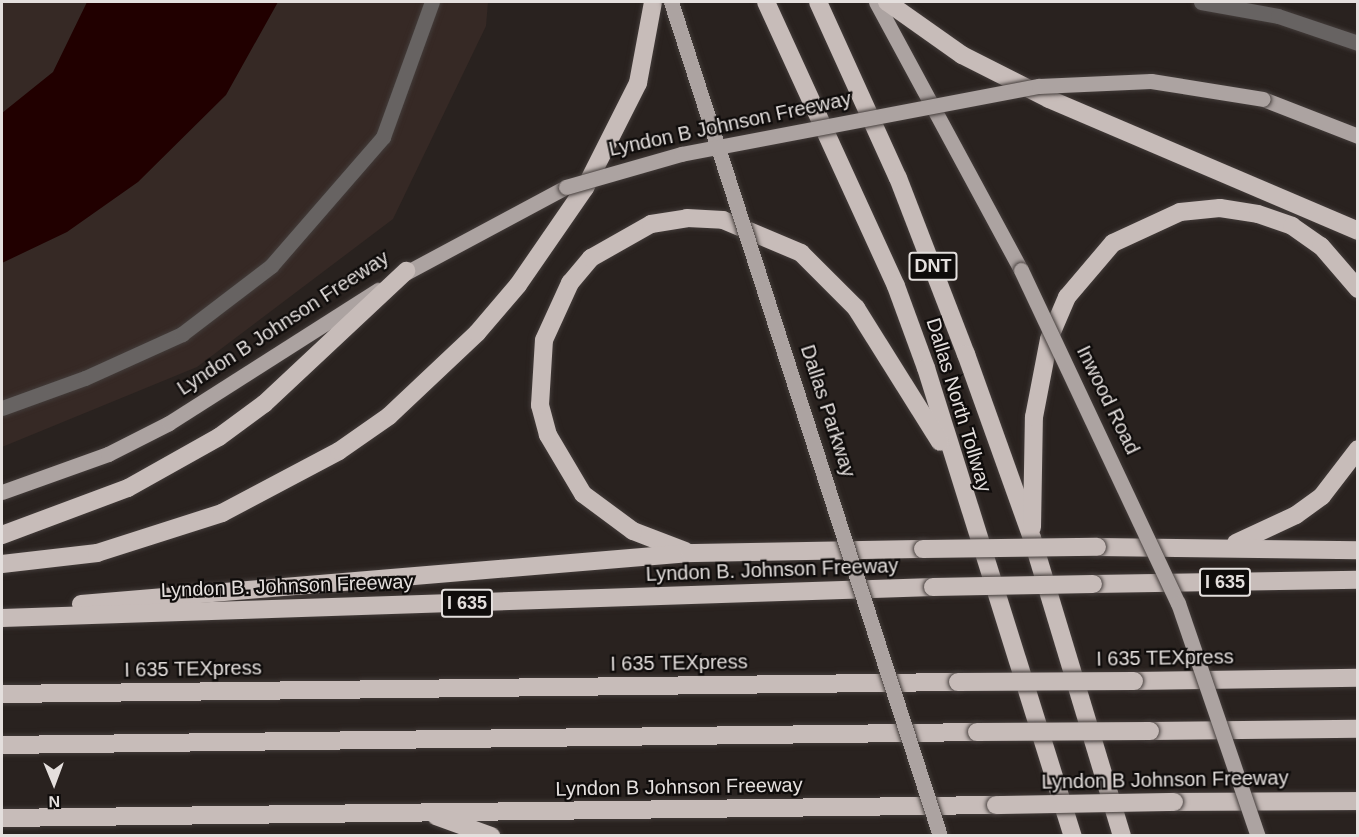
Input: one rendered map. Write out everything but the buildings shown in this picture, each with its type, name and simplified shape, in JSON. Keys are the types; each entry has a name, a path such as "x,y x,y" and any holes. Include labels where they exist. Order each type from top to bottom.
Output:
{"highway":[{"path":"2,564 97,553 222,513 339,451 389,416 484,325 585,188 638,83 653,2"},
{"name":"Dallas North Tollway","path":"766,2 896,286 1074,836"},
{"name":"Dallas North Tollway","path":"818,2 932,263 1032,538 1122,836"},
{"path":"887,2 962,55 1049,99 1358,231"},
{"path":"1032,538 1034,417 1049,339 1067,297 1113,243 1180,212 1220,208 1258,214 1292,226 1321,246 1358,289"},
{"path":"690,552 633,531 583,494 548,435 540,405 544,340 570,283 591,258 651,225 687,218 723,220 801,253 856,308 952,461"},
{"path":"2,535 118,492 219,437 264,404 409,270"},
{"path":"1231,545 1296,515 1322,496 1358,449"},
{"path":"2,611 690,552 1231,545 1358,550"},
{"name":"Lyndon B. Johnson Freeway","path":"2,618 933,587 1358,580"},
{"name":"I 635 TEXpress","path":"2,694 1358,678"},
{"path":"2,745 1358,729"},
{"name":"Lyndon B Johnson Freeway","path":"2,818 1358,801"},
{"path":"426,812 490,836"}],"main road":[{"name":"Dallas Parkway","path":"671,2 721,147 940,836"},
{"name":"Inwood Road","path":"876,2 931,109 1015,258 1131,496 1199,657 1258,836"},
{"name":"Lyndon B Johnson Freeway","path":"2,492 108,454 169,423 409,270 566,188 721,147 931,109 1039,86 1100,81 1207,87 1263,99 1358,136"}],"lane":[{"path":"2,408 85,378 182,333 271,266 383,138 432,2"},
{"path":"1201,2 1278,16 1358,43"}],"shaded area":[{"path":"2,2 488,2 486,26 393,219 197,367 2,447"},
{"path":"87,2 278,2 226,95 138,182 67,232 2,263 2,113 53,72"}]}
